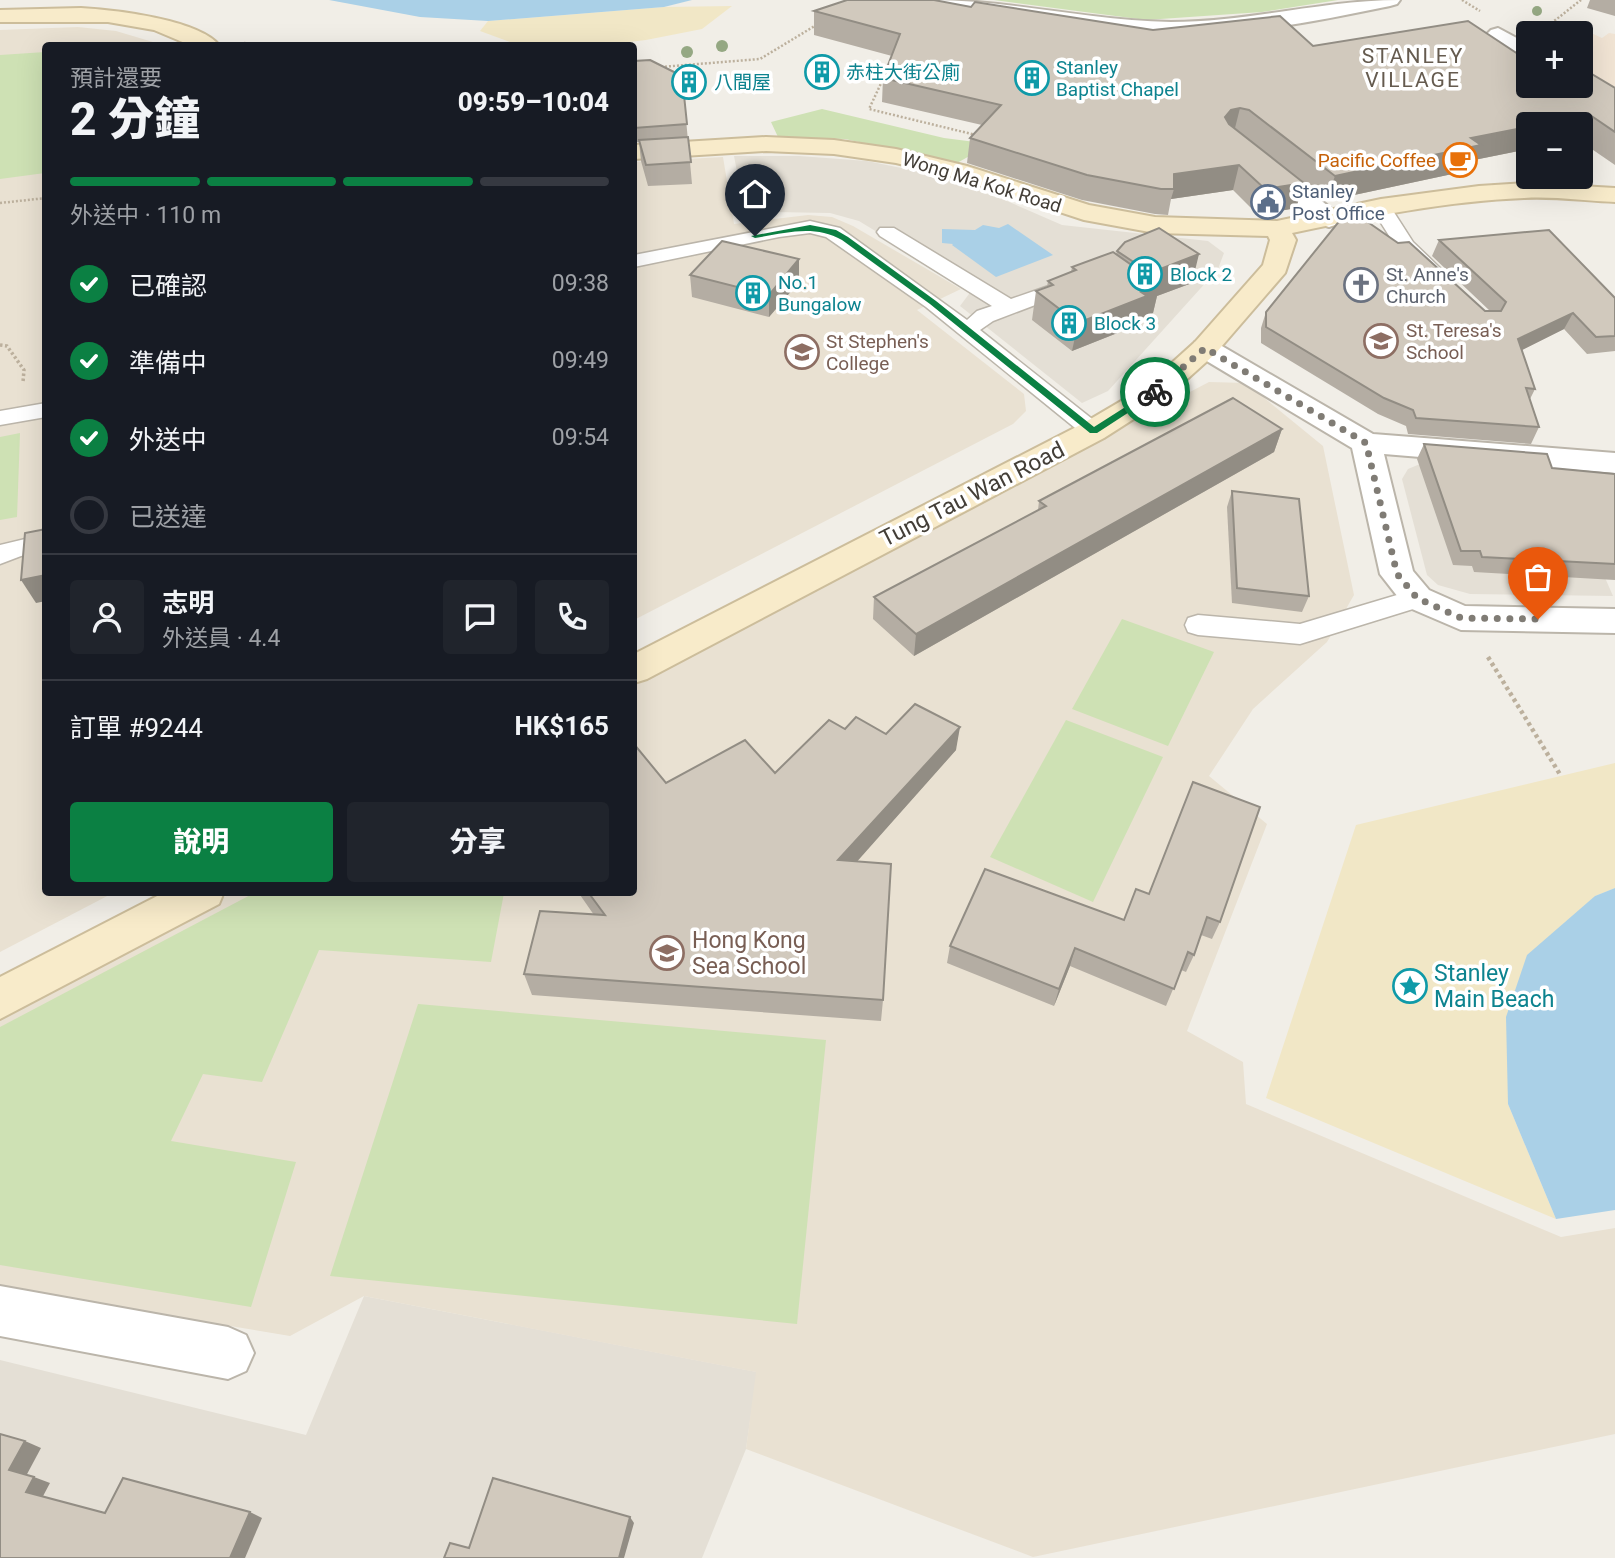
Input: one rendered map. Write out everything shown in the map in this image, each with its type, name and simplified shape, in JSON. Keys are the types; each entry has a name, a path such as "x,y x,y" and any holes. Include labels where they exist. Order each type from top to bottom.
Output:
{"street":[{"path":"941,0 1074,21 1171,28 1257,22 1390,0"},
{"path":"0,16 60,14 121,17 171,28 201,42"},
{"path":"1498,34 1516,45"},
{"name":"Wong Ma Kok Road","path":"637,152 766,144 834,147 896,156 958,171 1084,212 1155,225 1278,229 1381,207 1503,191 1615,195"},
{"path":"1244,150 1329,219"},
{"name":"Tung Tau Wan Road","path":"637,668 1093,431 1155,393 1205,348 1276,267 1283,240 1278,229"},
{"path":"1205,348 1366,443 1615,463"},
{"path":"1366,443 1397,574 1417,598 1461,618 1615,621"},
{"path":"0,999 196,896"},
{"path":"0,1311 228,1353"}],"lane":[{"path":"1381,207 1405,246 1445,283"},
{"path":"637,260 779,231 821,228 845,238 933,303 1093,431"},
{"path":"887,232 1008,307"},
{"path":"967,330 985,316 1094,276"},
{"path":"11,416 42,411"},
{"path":"0,555 16,548 42,544"},
{"path":"1198,625 1300,634 1417,598"}],"path":[{"path":"1554,21 1581,0"},
{"path":"659,68 760,59 828,18"},
{"path":"887,72 869,109 976,135"},
{"path":"0,203 42,198"},
{"path":"0,345 7,346 24,370 11,416"},
{"path":"1482,647 1561,776"}],"shaded area":[{"path":"78,27 116,31 153,42 42,42 42,896 107,896 0,952 0,30"},
{"path":"1609,33 1615,34 1615,99 1593,86 1593,34 1602,38"},
{"path":"734,156 799,156 867,161 931,174 1007,201 1062,225 1208,241 1224,253 1218,269 1108,391 1082,403 960,306 972,290 859,221 830,213 774,212 744,208"},
{"name":"St Stephen's College","path":"723,157 734,224 808,215 832,217 853,226 961,289 917,310 1024,394 1026,411 1013,424 637,618 637,162"},
{"name":"Hong Kong Sea School","path":"1209,382 1246,383 1323,446 1354,595 1327,642 1253,709 1209,776 1267,824 1187,1031 1243,1062 1246,1104 1561,1237 1615,1228 1615,1434 1033,1557 746,1449 756,1372 364,1296 290,1336 0,1288 0,1014 226,896 637,896 637,681"},
{"path":"1420,464 1581,523 1613,596 1470,594 1438,585 1427,575 1402,479 1408,469"},
{"path":"364,1296 757,1372 746,1449 702,1558 0,1558 0,1360 306,1435"}],"green space":[{"path":"994,0 1338,0 1262,12 1146,20"},
{"path":"42,52 42,173 0,179 0,55"},
{"path":"822,109 944,138 991,144 957,163 845,139 778,137 771,122"},
{"path":"20,433 17,517 0,520 0,437"},
{"path":"1122,619 1214,652 1168,746 1072,709"},
{"path":"1066,720 1163,757 1093,902 990,857"},
{"path":"248,896 503,896 491,962 319,950 262,1082 203,1074 171,1141 296,1162 251,1307 0,1265 0,1027"},
{"path":"418,1004 826,1040 797,1324 330,1276"}],"sand":[{"path":"732,6 702,29 629,42 510,42 480,31 488,21 664,7"},
{"name":"Stanley Main Beach","path":"1615,763 1615,888 1595,896 1508,1104 1556,1219 1266,1098 1356,825"}],"water":[{"path":"329,0 692,0 664,7 488,21 420,17"},
{"path":"1008,224 1053,255 996,277 953,244 942,243 942,229 975,230 983,225 999,228"},
{"path":"1615,888 1615,1210 1556,1219 1508,1104 1506,1017 1527,955 1595,896"}],"building":[{"path":"847,0 934,0 971,7 975,2 1153,30 1280,16 1313,46 1468,21 1516,53 1516,98 1593,98 1593,75 1615,88 1615,132 1593,117 1593,112 1516,112 1516,129 1471,138 1481,145 1335,176 1249,110 1240,108 1231,110 1225,117 1229,124 1304,183 1265,189 1239,165 1174,174 1174,189 1161,189 1087,175 970,138 1001,105 883,78 900,34 814,11"},
{"path":"650,60 682,76 687,124 637,128 637,61"},
{"path":"688,137 691,162 646,165 639,140"},
{"name":"St. Teresa's School","path":"1349,209 1398,243 1409,242 1485,311 1501,311 1506,302 1439,240 1549,230 1615,298 1615,336 1596,337 1573,313 1518,339 1535,389 1526,388 1539,427 1416,418 1413,410 1384,398 1266,327 1266,312"},
{"path":"1159,228 1199,254 1150,273 1117,251 1125,242"},
{"path":"722,241 799,259 769,295 690,275"},
{"path":"1113,252 1160,285 1141,292 1147,296 1078,323 1036,291 1053,285 1048,281 1076,270 1072,267"},
{"path":"1233,398 1282,429 916,634 874,597 1046,506 1039,501"},
{"path":"1424,444 1547,454 1552,468 1615,474 1615,564 1482,557 1480,551 1461,551"},
{"path":"1232,491 1299,499 1309,596 1237,588"},
{"path":"42,530 42,576 21,580 25,533"},
{"path":"915,704 960,727 838,860 891,864 883,1000 524,974 540,911 605,915 591,896 637,896 637,748 666,783 745,740 775,773 829,720 845,729 856,717 886,734"},
{"path":"1193,782 1260,807 1220,922 1207,917 1194,955 1188,952 1174,989 1075,948 1059,989 950,946 985,869 1124,920 1136,889 1149,894"},
{"path":"0,1434 25,1441 9,1470 34,1477 26,1492 105,1513 123,1478 250,1512 230,1558 0,1558"},
{"path":"493,1478 630,1517 619,1558 444,1558 450,1543 469,1548"}],"way so far":[{"path":"1155,392 1205,348 1366,443 1397,574 1417,598 1461,618 1538,619"}],"place":[{"name":"赤柱大街公廁","path":"822,72"},
{"name":"Stanley Baptist Chapel","path":"1032,78"},
{"name":"八間屋","path":"689,82"},
{"name":"Pacific Coffee","path":"1460,160"},
{"name":"Stanley Post Office","path":"1268,202"},
{"name":"Block 2","path":"1145,274"},
{"name":"St. Anne's Church","path":"1361,285"},
{"name":"No.1 Bungalow","path":"753,293"},
{"name":"Block 3","path":"1069,323"},
{"name":"St. Teresa's School","path":"1381,341"},
{"name":"St Stephen's College","path":"802,352"},
{"name":"Hong Kong Sea School","path":"667,953"},
{"name":"Stanley Main Beach","path":"1410,986"}],"district":[{"name":"STANLEY VILLAGE","path":"1413,68"}],"route":[{"path":"755,236 810,227 821,228 845,238 933,303 1093,431 1155,392"}]}
